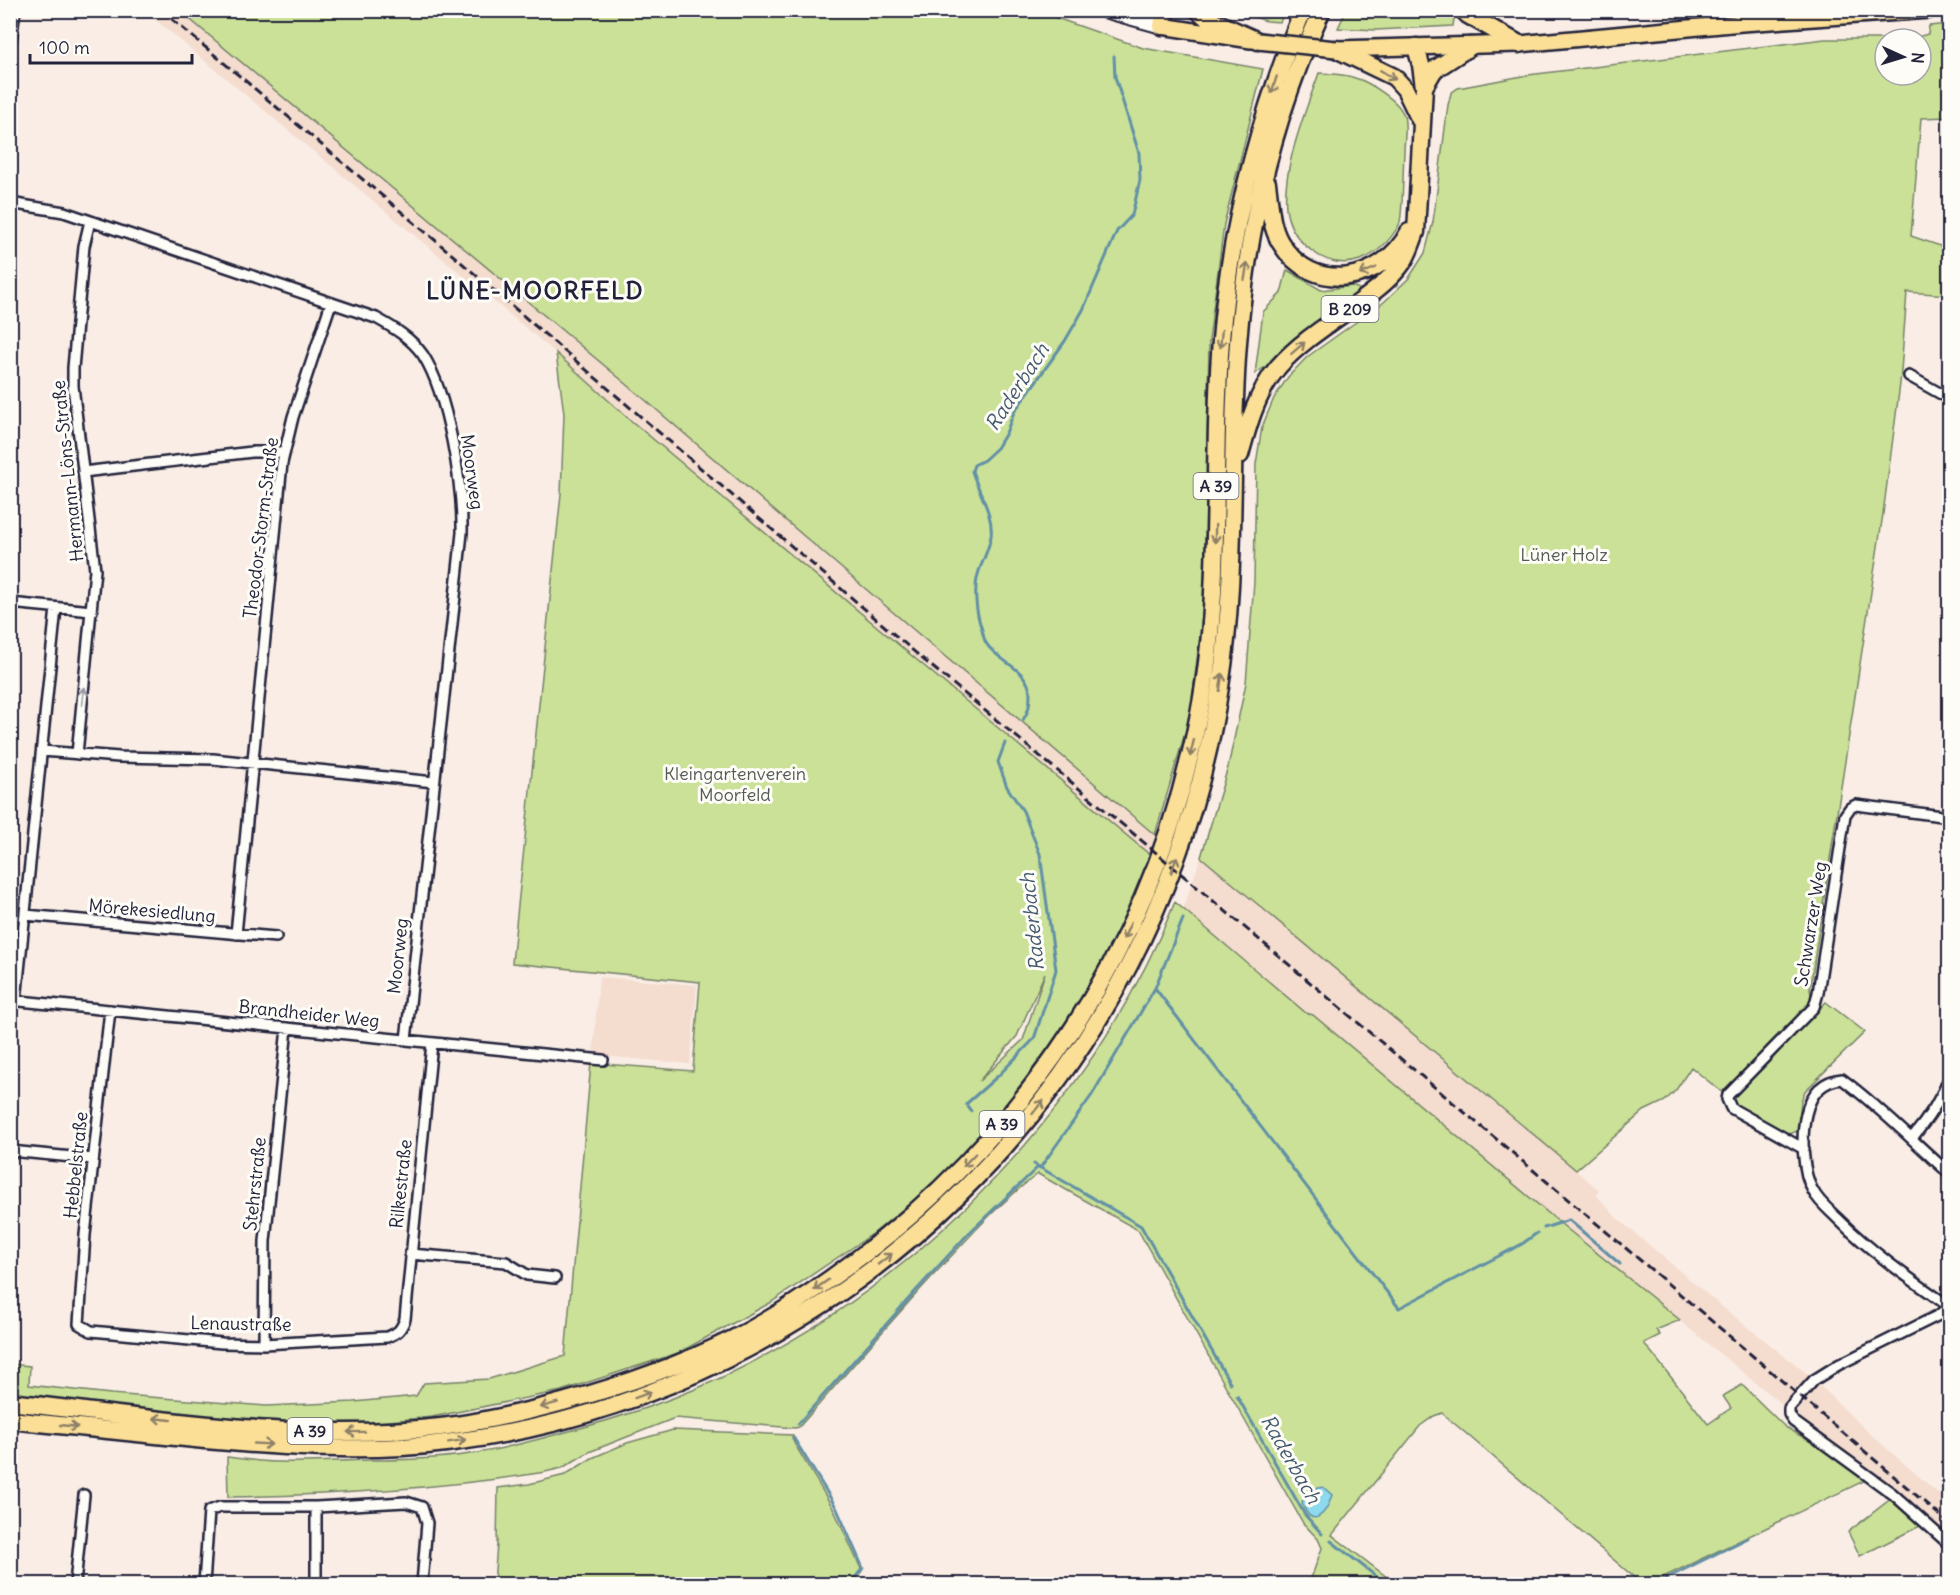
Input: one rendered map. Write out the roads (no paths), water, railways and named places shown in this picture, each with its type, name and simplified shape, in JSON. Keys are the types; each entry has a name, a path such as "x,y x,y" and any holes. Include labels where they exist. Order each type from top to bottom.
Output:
{"highway":[{"path":"1198,10 1207,18 1258,42"},
{"name":"A 39","path":"10,1402 213,1425 348,1432 443,1427 529,1411 636,1379 685,1361 738,1336 808,1294 879,1243 939,1190 977,1152 1038,1081 1092,1000 1139,907 1178,799 1199,714 1209,651 1214,578 1220,354 1227,280 1249,166 1278,71 1303,10"},
{"name":"A 39","path":"10,1420 249,1444 347,1448 398,1448 445,1443 544,1424 609,1406 691,1376 766,1338 861,1278 904,1244 989,1164 1051,1089 1086,1040 1116,990 1143,939 1167,883 1194,806 1215,717 1228,619 1238,343 1251,237 1278,126 1295,76 1322,10"},
{"path":"1463,10 1519,44"},
{"path":"1424,87 1434,70 1471,46"},
{"path":"1416,47 1424,87"},
{"path":"1336,49 1394,77 1405,90 1421,124"},
{"name":"B 209","path":"1233,497 1249,422 1261,393 1276,368 1299,346 1392,276 1403,262 1410,247 1416,232 1424,87"},
{"path":"1266,171 1272,223 1280,242 1293,260 1312,271 1333,277 1356,276 1376,268 1401,243 1417,212"}],"main road":[{"path":"1104,10 1163,18 1203,34 1336,49 1519,44 1742,23 1930,10"}],"street":[{"path":"10,41 14,10"},
{"name":"Moorweg","path":"10,203 45,208 90,221 376,318 414,345 430,368 452,438 462,509 462,533 406,1040"},
{"name":"Hermann-Löns-Straße","path":"78,754 95,570 73,386 73,368 84,246 90,221"},
{"name":"Theodor-Storm-Straße","path":"236,934 284,452 296,406 331,303"},
{"path":"1909,376 1950,399"},
{"path":"83,472 252,452 284,452"},
{"path":"10,603 92,611"},
{"path":"13,1000 25,915 56,608"},
{"path":"42,751 119,757 213,759 434,782"},
{"name":"Schwarzer Weg","path":"1804,1149 1731,1108 1726,1099 1814,1006 1818,993 1845,815 1850,808 1856,805 1950,818"},
{"name":"Mörekesiedlung","path":"25,915 276,937"},
{"name":"Brandheider Weg","path":"13,1000 603,1060"},
{"name":"Hebbelstraße","path":"79,1324 93,1159 110,1010"},
{"name":"Stehrstraße","path":"264,1344 265,1241 287,1028"},
{"name":"Rilkestraße","path":"402,1329 405,1319 432,1043"},
{"path":"1912,1138 1932,1111 1950,1076"},
{"path":"1950,1174 1861,1093 1842,1079 1831,1080 1812,1096 1806,1116 1804,1149 1807,1176 1812,1190 1820,1201 1878,1256 1949,1306 1939,1315 1838,1365 1814,1380 1789,1408 1793,1421 1893,1494 1950,1545"},
{"path":"10,1151 93,1159"},
{"path":"410,1254 506,1262 527,1275 555,1278"},
{"name":"Lenaustraße","path":"79,1324 91,1331 222,1343 264,1344 387,1337 402,1329"},
{"path":"75,1584 84,1495"},
{"path":"204,1584 209,1511 220,1507 316,1508 406,1502 422,1507 428,1523 423,1584"},
{"path":"316,1508 316,1584"}],"water":[{"path":"1323,1487 1332,1495 1326,1509 1314,1518 1306,1511 1302,1502 1310,1490"}],"waterway":[{"name":"Raderbach","path":"1023,720 1029,704 1028,685 1019,671 991,650 984,639 978,616 977,578 989,545 991,528 988,511 972,471 974,465 984,460 997,448 1014,412 1065,341 1083,310 1117,231 1132,215 1140,180 1139,153 1115,77 1114,56"},
{"name":"Raderbach","path":"971,1111 966,1104 999,1075 1034,1039 1056,970 1040,854 1023,811 1007,787 998,762 1005,743"},
{"path":"1155,988 1183,919"},
{"path":"1040,1168 1092,1095 1155,988 1399,1308 1522,1244 1537,1233"},
{"name":"Raderbach","path":"1034,1164 1141,1226 1230,1383"},
{"path":"798,1424 969,1233 1038,1167"},
{"path":"1544,1228 1569,1220 1620,1264"},
{"name":"Raderbach","path":"1237,1396 1305,1515 1322,1534"},
{"path":"793,1437 836,1507 863,1568 850,1584"},
{"path":"1655,1584 1748,1538"},
{"name":"Raderbach","path":"1331,1541 1386,1584"}],"railway":[{"path":"161,10 448,251 924,660 1647,1266 1950,1524"}],"district":[{"name":"LÜNE-MOORFELD","path":"535,291"}],"park label":[{"name":"Lüner Holz","path":"1564,555"},
{"name":"Kleingartenverein Moorfeld","path":"735,784"}]}
